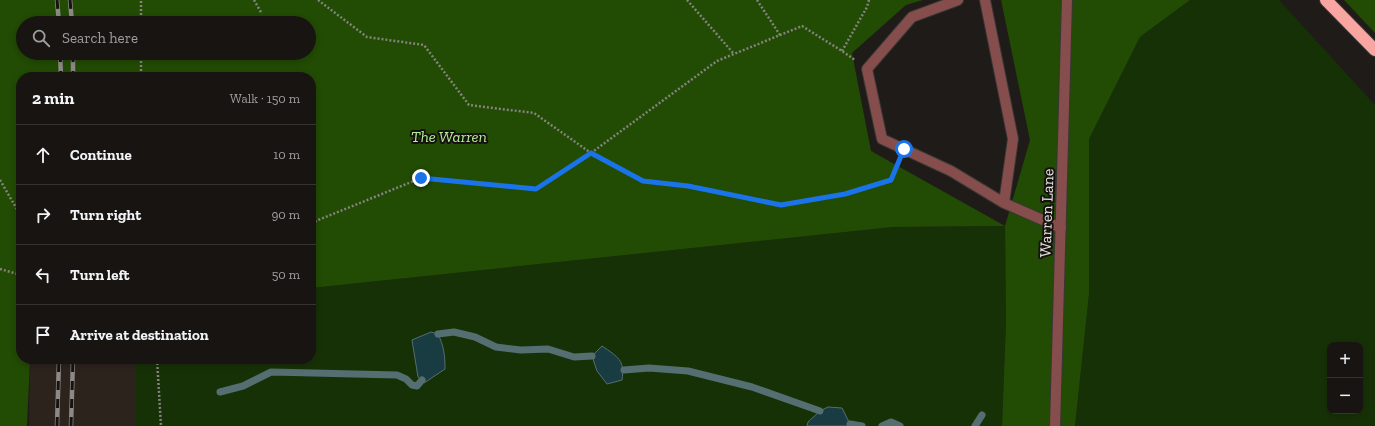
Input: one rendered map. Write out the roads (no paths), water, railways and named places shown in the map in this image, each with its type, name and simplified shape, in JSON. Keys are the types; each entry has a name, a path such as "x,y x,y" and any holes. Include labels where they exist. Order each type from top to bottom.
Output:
{"highway":[{"path":"1326,0 1375,50"}],"street":[{"path":"958,0 912,17 866,69 882,139 951,171 1004,203 1061,228"},
{"path":"986,0 1013,139 1004,203"},
{"name":"Warren Lane","path":"1056,426 1067,0"}],"water":[{"path":"431,332 438,334 442,343 445,369 424,383 418,377 412,340"},
{"path":"602,346 616,356 621,363 623,373 622,380 607,384 597,371 592,356"},
{"path":"828,407 842,408 850,424 847,426 807,426 808,422 820,411"}],"waterway":[{"path":"438,334 454,332 475,337 496,347 521,350 548,349 574,357 592,356"},
{"path":"624,370 649,368 688,371 752,387 820,411"},
{"path":"220,392 243,386 271,372 397,375 406,379 412,385 417,386 422,380"},
{"path":"975,426 982,415"},
{"path":"882,426 891,422 900,426"},
{"path":"850,424 862,426"}],"railway":[{"path":"57,0 58,16"},
{"path":"70,0 71,16"},
{"path":"60,60 61,72"},
{"path":"73,60 73,72"},
{"path":"57,426 59,364"},
{"path":"71,426 73,364"}],"park label":[{"name":"The Warren","path":"449,136"}]}
